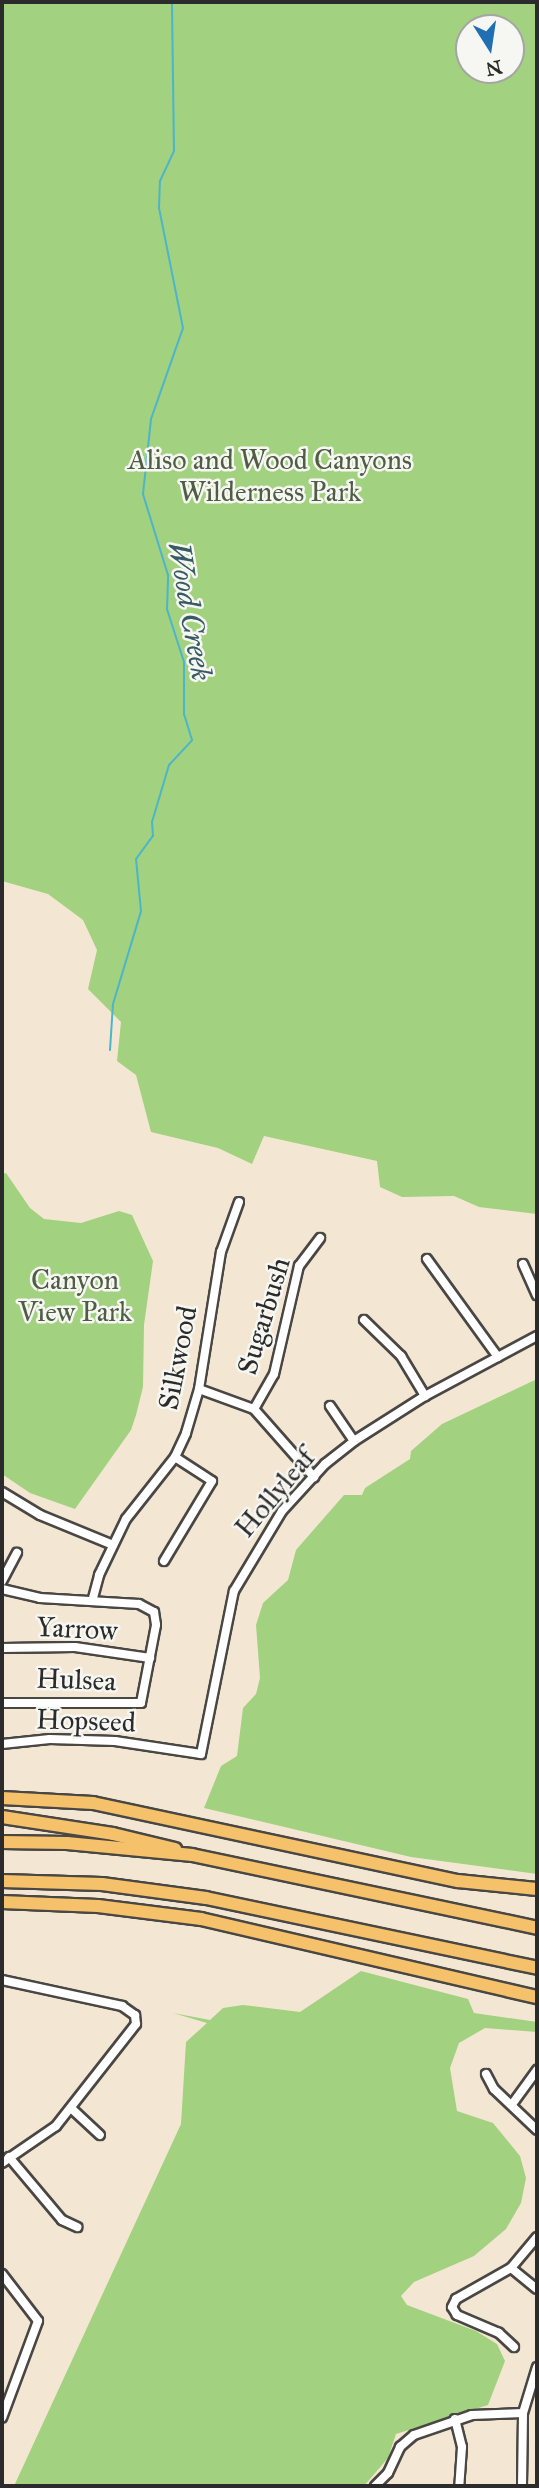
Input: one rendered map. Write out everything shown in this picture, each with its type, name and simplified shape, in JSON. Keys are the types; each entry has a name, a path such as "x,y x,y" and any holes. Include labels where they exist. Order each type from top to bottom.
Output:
{"highway":[{"path":"2,1798 93,1802 458,1881 537,1889"},
{"path":"2,1817 125,1836 192,1856 537,1928"},
{"path":"2,1842 66,1843 192,1856"},
{"path":"2,1881 102,1885 206,1898 537,1968"},
{"path":"2,1902 97,1906 201,1919 537,1997"}],"street":[{"name":"Silkwood","path":"93,1598 126,1519 175,1457 199,1389 221,1252 239,1202"},
{"name":"Sugarbush","path":"254,1409 274,1374 299,1266 320,1238"},
{"path":"427,1258 498,1357"},
{"path":"523,1264 537,1295"},
{"path":"364,1320 401,1356 425,1396"},
{"name":"Hollyleaf","path":"169,1751 196,1755 204,1751 223,1624 234,1591 282,1511 354,1441 425,1396 537,1336"},
{"path":"199,1389 254,1409 314,1477"},
{"path":"330,1406 354,1441"},
{"path":"164,1561 212,1481 175,1457"},
{"path":"2,1492 40,1515 113,1545"},
{"path":"2,1581 17,1553"},
{"path":"2,1589 40,1598 93,1598 139,1604 156,1618 150,1658"},
{"name":"Yarrow","path":"2,1648 75,1647 150,1658"},
{"name":"Hulsea","path":"2,1703 79,1700 134,1705 144,1696 150,1658"},
{"name":"Hopseed","path":"2,1744 50,1739 115,1741 169,1751"},
{"path":"2,1979 122,2006 135,2015 134,2031 72,2109 56,2126 5,2160 62,2220 77,2227"},
{"path":"513,2103 537,2070"},
{"path":"486,2074 494,2089 513,2103 537,2130"},
{"path":"72,2109 100,2135"},
{"path":"514,2347 499,2333 457,2315 452,2306 456,2299 510,2268 537,2238"},
{"path":"510,2268 537,2290"},
{"path":"2,2274 38,2321 2,2418"},
{"path":"522,2486 523,2413 537,2367"},
{"path":"375,2486 388,2473 406,2439 455,2418 523,2413"},
{"path":"455,2418 462,2447 459,2486"}],"green space":[{"name":"Aliso and Wood Canyons Wilderness Park","path":"2,2 537,2 537,1214 479,1207 454,1196 402,1197 380,1187 377,1161 264,1136 252,1164 218,1148 151,1132 136,1075 117,1061 121,1022 88,989 97,950 83,920 48,894 2,881"},
{"name":"Canyon View Park","path":"6,1173 30,1208 44,1219 81,1223 119,1211 132,1215 153,1261 144,1325 143,1387 136,1415 131,1430 75,1509 30,1493 2,1474 2,1174"},
{"path":"537,1379 537,1874 411,1857 204,1808 221,1766 237,1756 243,1708 256,1694 260,1678 256,1625 263,1603 288,1580 296,1550 344,1495 362,1495 365,1488 410,1459 411,1451 442,1424"},
{"path":"361,1971 468,1999 474,2013 537,2022 537,2032 485,2028 459,2043 450,2068 457,2111 493,2123 520,2156 526,2178 521,2203 506,2229 474,2256 414,2282 401,2296 407,2305 476,2331 497,2344 505,2361 488,2405 396,2434 388,2458 364,2486 14,2486 181,2124 186,2042 207,2023 173,2013 210,2020 223,2008 243,2005 300,2012"}],"waterway":[{"name":"Wood Creek","path":"110,1050 113,1004 141,911 136,859 153,836 152,822 169,765 192,740 184,714 184,662 167,609 168,575 143,494 151,419 183,328 159,208 160,181 174,151 172,2"}]}
